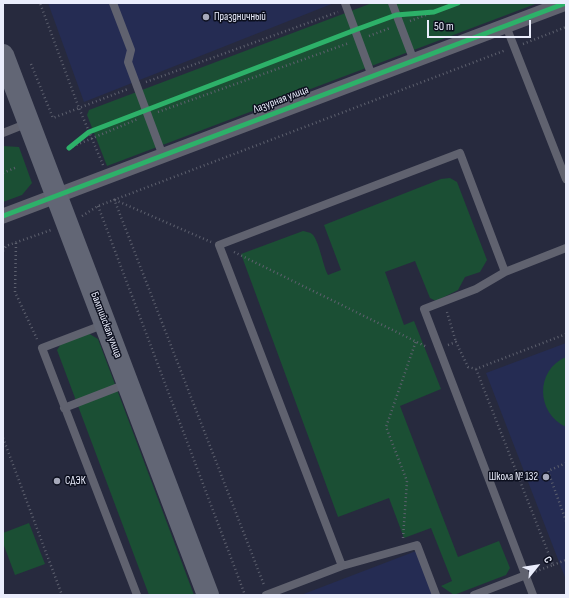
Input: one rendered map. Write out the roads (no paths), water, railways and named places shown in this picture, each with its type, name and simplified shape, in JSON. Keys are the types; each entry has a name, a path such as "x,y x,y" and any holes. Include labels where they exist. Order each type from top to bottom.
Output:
{"main road":[{"name":"Балтийская улица","path":"3,55 208,595"}],"street":[{"name":"Лазурная улица","path":"3,216 566,3"}],"lane":[{"path":"113,3 131,50 128,62 163,156"},
{"path":"392,3 414,61"},
{"path":"346,6 372,76"},
{"path":"506,26 564,168 566,179"},
{"path":"3,133 29,123"},
{"path":"342,566 219,245 460,153 504,272"},
{"path":"533,595 424,309 476,289 504,272 566,248"},
{"path":"105,324 42,348 137,595"},
{"path":"64,408 128,383"},
{"path":"267,595 342,566 417,545 436,595"},
{"path":"474,595 526,575"}],"place":[{"name":"Праздничный","path":"206,17"},
{"name":"Школа № 132","path":"546,477"},
{"name":"СДЭК","path":"57,481"}]}
